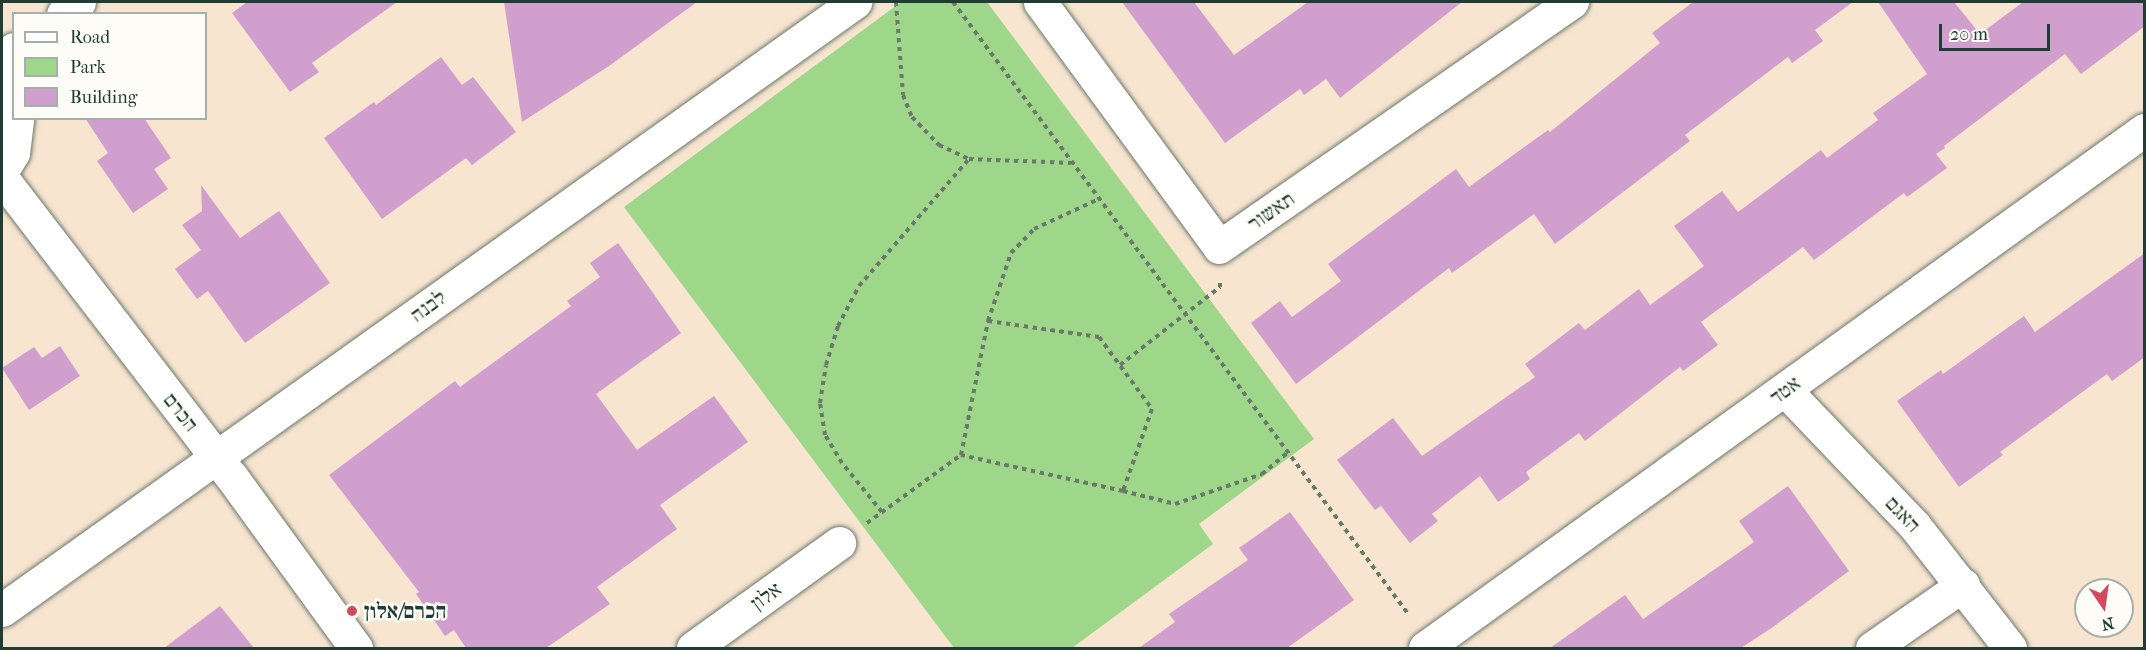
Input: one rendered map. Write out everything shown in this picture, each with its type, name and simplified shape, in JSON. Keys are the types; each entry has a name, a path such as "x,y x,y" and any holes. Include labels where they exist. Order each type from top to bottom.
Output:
{"street":[{"path":"66,12 79,2"},
{"name":"לבנה","path":"2,610 855,2"},
{"path":"1040,2 1219,248"},
{"name":"תאשור","path":"1219,248 1572,2"},
{"path":"2,84 12,102"},
{"path":"2,171 13,153 17,120"},
{"name":"אטד","path":"1428,646 2145,130"},
{"name":"הכרם","path":"2,178 216,458 356,648"},
{"name":"האגם","path":"1785,390 1914,525 2010,648"},
{"name":"אלון","path":"693,648 839,543"},
{"path":"1872,648 1962,585"}],"path":[{"path":"896,2 903,95 912,117 939,145 969,159 1072,163"},
{"path":"953,2 1288,452 1428,646"},
{"path":"882,512 842,463 825,435 820,403 826,365 838,326 859,286 969,159"},
{"path":"839,543 961,455 988,321 1011,253 1034,229 1099,199"},
{"path":"1120,365 1220,287 1219,248"},
{"path":"988,321 1100,337 1152,409 1123,491"},
{"path":"961,455 1175,504 1262,474 1288,452"}],"green space":[{"path":"901,2 987,2 1314,439 1199,524 1213,544 1072,648 954,648 624,207"}],"building":[{"path":"247,2 397,2 312,63 319,72 290,92 232,13"},
{"path":"504,2 697,2 609,66 522,122"},
{"path":"1122,2 1194,2 1234,55 1308,2 1462,2 1340,98 1326,79 1304,95 1300,89 1225,143"},
{"path":"1693,2 1853,2 1815,30 1823,41 1792,63 1788,57 1685,135 1690,141 1555,244 1534,214 1452,273 1449,268 1296,384 1251,323 1280,301 1292,317 1341,281 1328,264 1456,169 1469,187 1548,130 1550,132 1660,43 1652,33"},
{"path":"1878,2 1954,2 1980,34 2023,2 2145,2 2145,26 2081,74 2065,54 1944,146 1945,148 1936,154 1947,168 1907,197 1904,193 1814,260 1803,247 1701,322 1718,345 1683,371 1680,367 1585,441 1579,433 1526,472 1530,479 1498,502 1480,476 1432,514 1438,521 1410,543 1381,506 1375,510 1337,460 1393,418 1422,456 1535,377 1525,364 1579,323 1585,330 1639,289 1650,305 1704,266 1674,226 1722,191 1738,212 1821,150 1827,158 1878,120 1873,113 1927,74"},
{"path":"441,57 462,85 473,77 516,132 472,165 466,158 382,219 324,138 374,102 376,105"},
{"path":"86,120 145,120 171,158 154,169 168,189 133,213 97,161 108,153"},
{"path":"201,185 240,238 279,211 330,283 245,343 208,291 197,299 175,269 201,250 182,225 202,211"},
{"path":"618,243 681,333 596,394 637,450 714,396 748,442 660,505 677,529 597,587 610,604 546,648 466,648 454,630 445,636 416,594 419,592 329,475 455,381 460,387 571,306 567,301 600,277 590,263"},
{"path":"2145,253 2145,357 2112,381 2107,374 2000,452 2003,455 1959,487 1897,401 1941,370 1943,374 2024,316 2035,332"},
{"path":"60,346 80,376 29,410 2,368 34,347 42,358"},
{"path":"1788,486 1849,571 1773,627 1741,648 1550,648 1625,595 1643,619 1754,542 1739,521"},
{"path":"1290,512 1354,600 1287,648 1139,648 1175,622 1169,614 1248,560 1239,548"},
{"path":"220,606 254,648 164,648"}],"place":[{"name":"הכרם/אלון","path":"352,611"}]}
